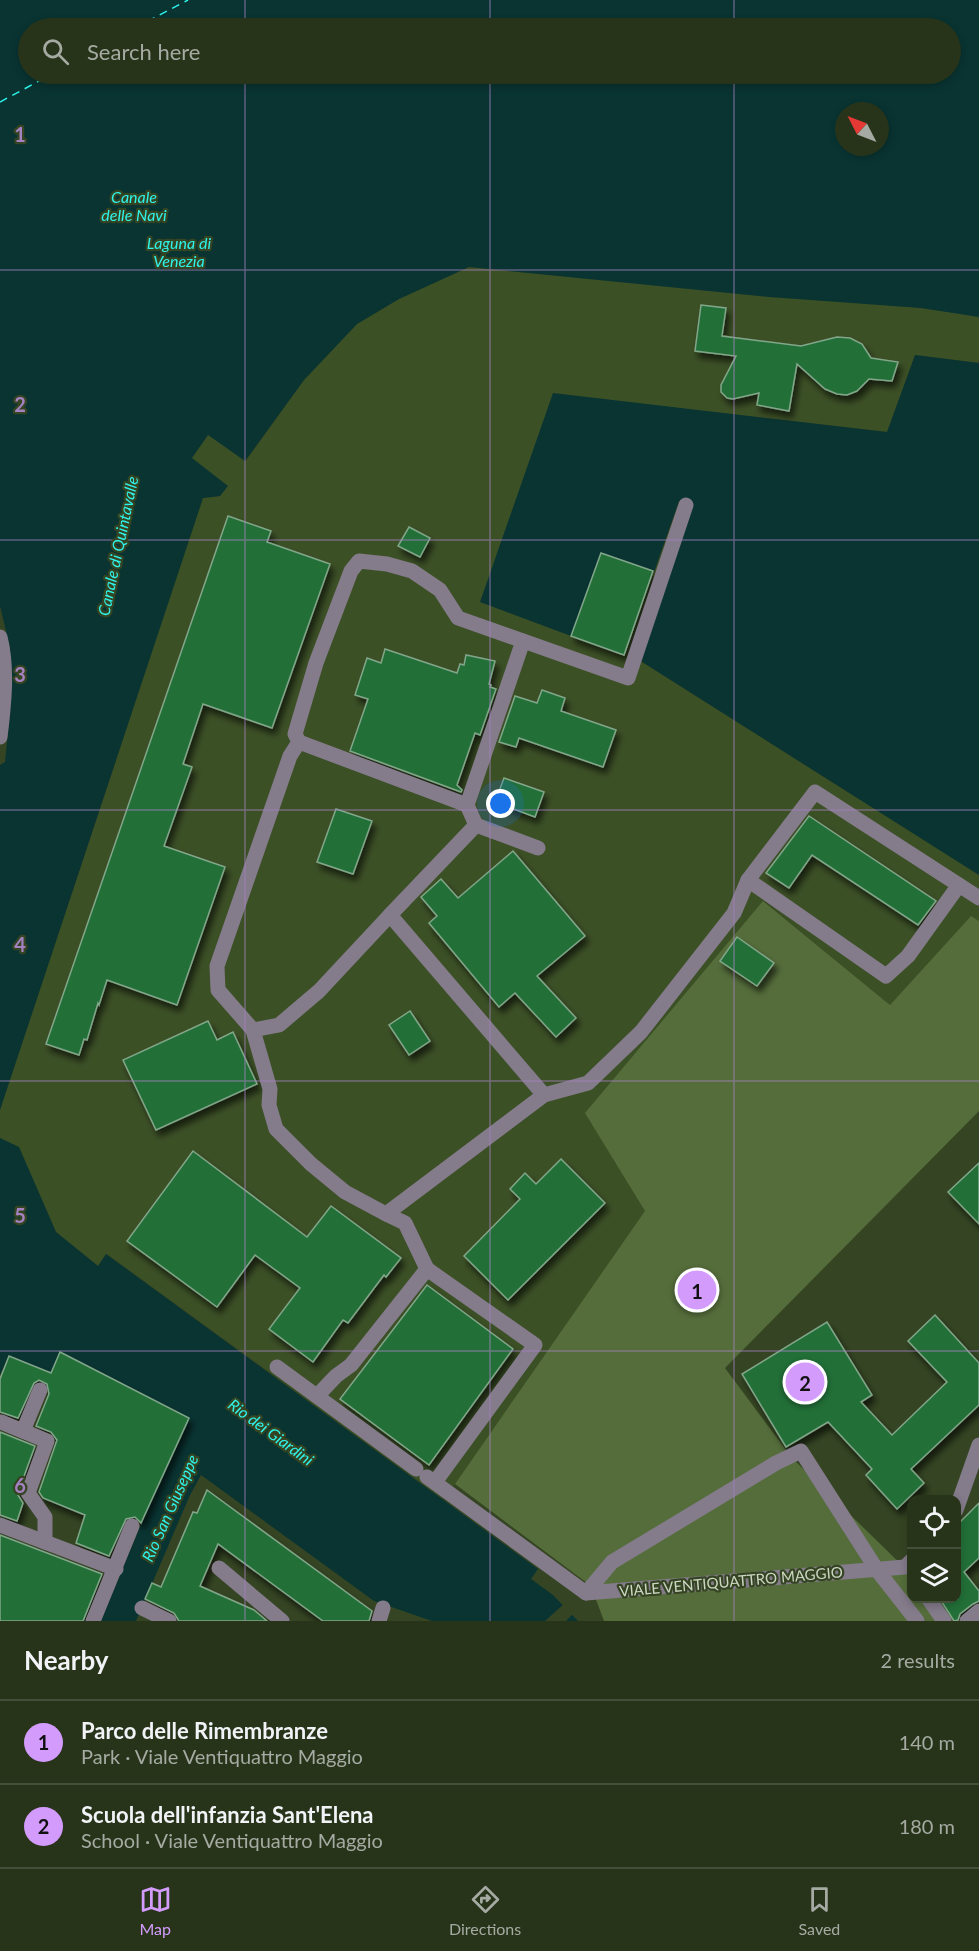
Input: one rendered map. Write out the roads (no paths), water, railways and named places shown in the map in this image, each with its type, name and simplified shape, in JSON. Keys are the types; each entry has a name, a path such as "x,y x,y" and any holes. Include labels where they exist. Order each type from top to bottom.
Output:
{"street":[{"path":"467,805 299,742 295,734 316,663 351,571 358,561 387,564 412,571 440,590 458,618 628,678 686,505"},
{"path":"0,637 4,651 3,713 0,737"},
{"path":"523,640 467,805 476,825 538,848"},
{"path":"299,742 290,756 216,966 218,990 253,1030 270,1089 269,1105 276,1129 311,1164 345,1192 405,1223 428,1269 536,1345 430,1475"},
{"path":"386,1214 544,1095 588,1083 641,1032 734,913 748,880 815,792 979,898"},
{"path":"253,1030 279,1025 319,991 476,825"},
{"path":"748,880 886,976 908,956 959,885"},
{"path":"390,915 544,1095"},
{"path":"317,1396 336,1376 351,1365 428,1269"},
{"path":"277,1367 430,1475 586,1593"},
{"path":"23,1431 40,1390"},
{"path":"1,1422 47,1441 28,1488 28,1493 45,1517 45,1542"},
{"path":"961,1498 978,1449"},
{"name":"VIALE VENTIQUATTRO MAGGIO","path":"586,1593 612,1562 801,1450 877,1570"},
{"path":"0,1525 112,1568"},
{"path":"93,1621 112,1568 132,1526"},
{"path":"219,1568 282,1621"},
{"name":"VIALE VENTIQUATTRO MAGGIO","path":"586,1593 907,1568"},
{"path":"877,1570 917,1621"},
{"path":"931,1603 944,1621"},
{"path":"142,1608 169,1621"}],"water":[{"name":"Laguna di Venezia","path":"0,0 979,0 979,317 921,308 769,297 469,267 399,299 357,324 304,380 245,461 208,435 192,458 228,486 220,496 203,498 0,1110 0,765 5,762 10,712 10,648 0,606"},
{"path":"915,355 979,363 979,875 639,660 692,502 679,501 654,572 601,553 571,636 480,602 553,393 887,432"},
{"path":"0,1138 19,1147 56,1232 98,1266 106,1254 538,1569 531,1579 553,1595 578,1621 432,1621 374,1601 201,1475 190,1495 136,1621 101,1621 189,1418 61,1352 51,1373 9,1356 0,1375"}],"place":[{"name":"Parco delle Rimembranze","path":"697,1290"},
{"name":"Scuola dell'infanzia Sant'Elena","path":"805,1382"}],"water label":[{"name":"Canale delle Navi","path":"134,206"},
{"name":"Canale di Quintavalle","path":"118,546"},
{"name":"Rio dei Giardini","path":"271,1432"},
{"name":"Rio San Giuseppe","path":"170,1508"}]}
